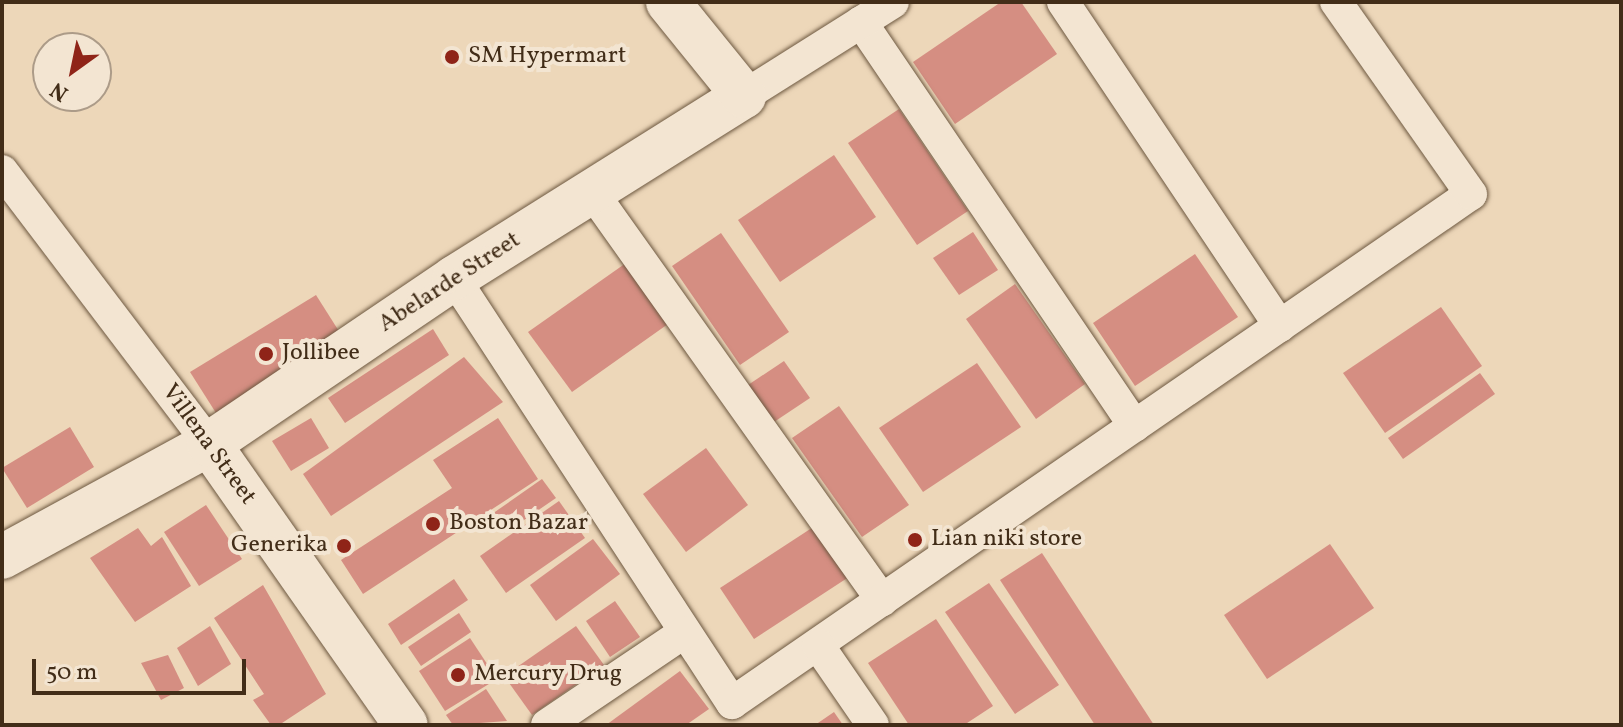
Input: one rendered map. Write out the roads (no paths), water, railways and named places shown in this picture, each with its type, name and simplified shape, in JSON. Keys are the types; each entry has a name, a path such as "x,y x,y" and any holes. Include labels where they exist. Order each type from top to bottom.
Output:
{"main road":[{"path":"668,2 744,96"},
{"name":"Abelarde Street","path":"2,557 209,444 454,278 744,96"},
{"name":"Villena Street","path":"209,444 406,725"}],"street":[{"name":"Abelarde Street","path":"744,96 893,2"},
{"path":"1063,2 1280,326"},
{"path":"454,278 732,703 1471,194 1336,2"},
{"path":"861,22 1135,426"},
{"name":"Villena Street","path":"2,171 209,444"},
{"path":"592,192 882,600"},
{"path":"547,725 685,632"},
{"path":"818,645 873,725"}],"place":[{"name":"SM Hypermart","path":"452,57"},
{"name":"Jollibee","path":"266,354"},
{"name":"Boston Bazar","path":"433,524"},
{"name":"Lian niki store","path":"915,540"},
{"name":"Generika","path":"344,546"},
{"name":"Mercury Drug","path":"458,675"}]}
